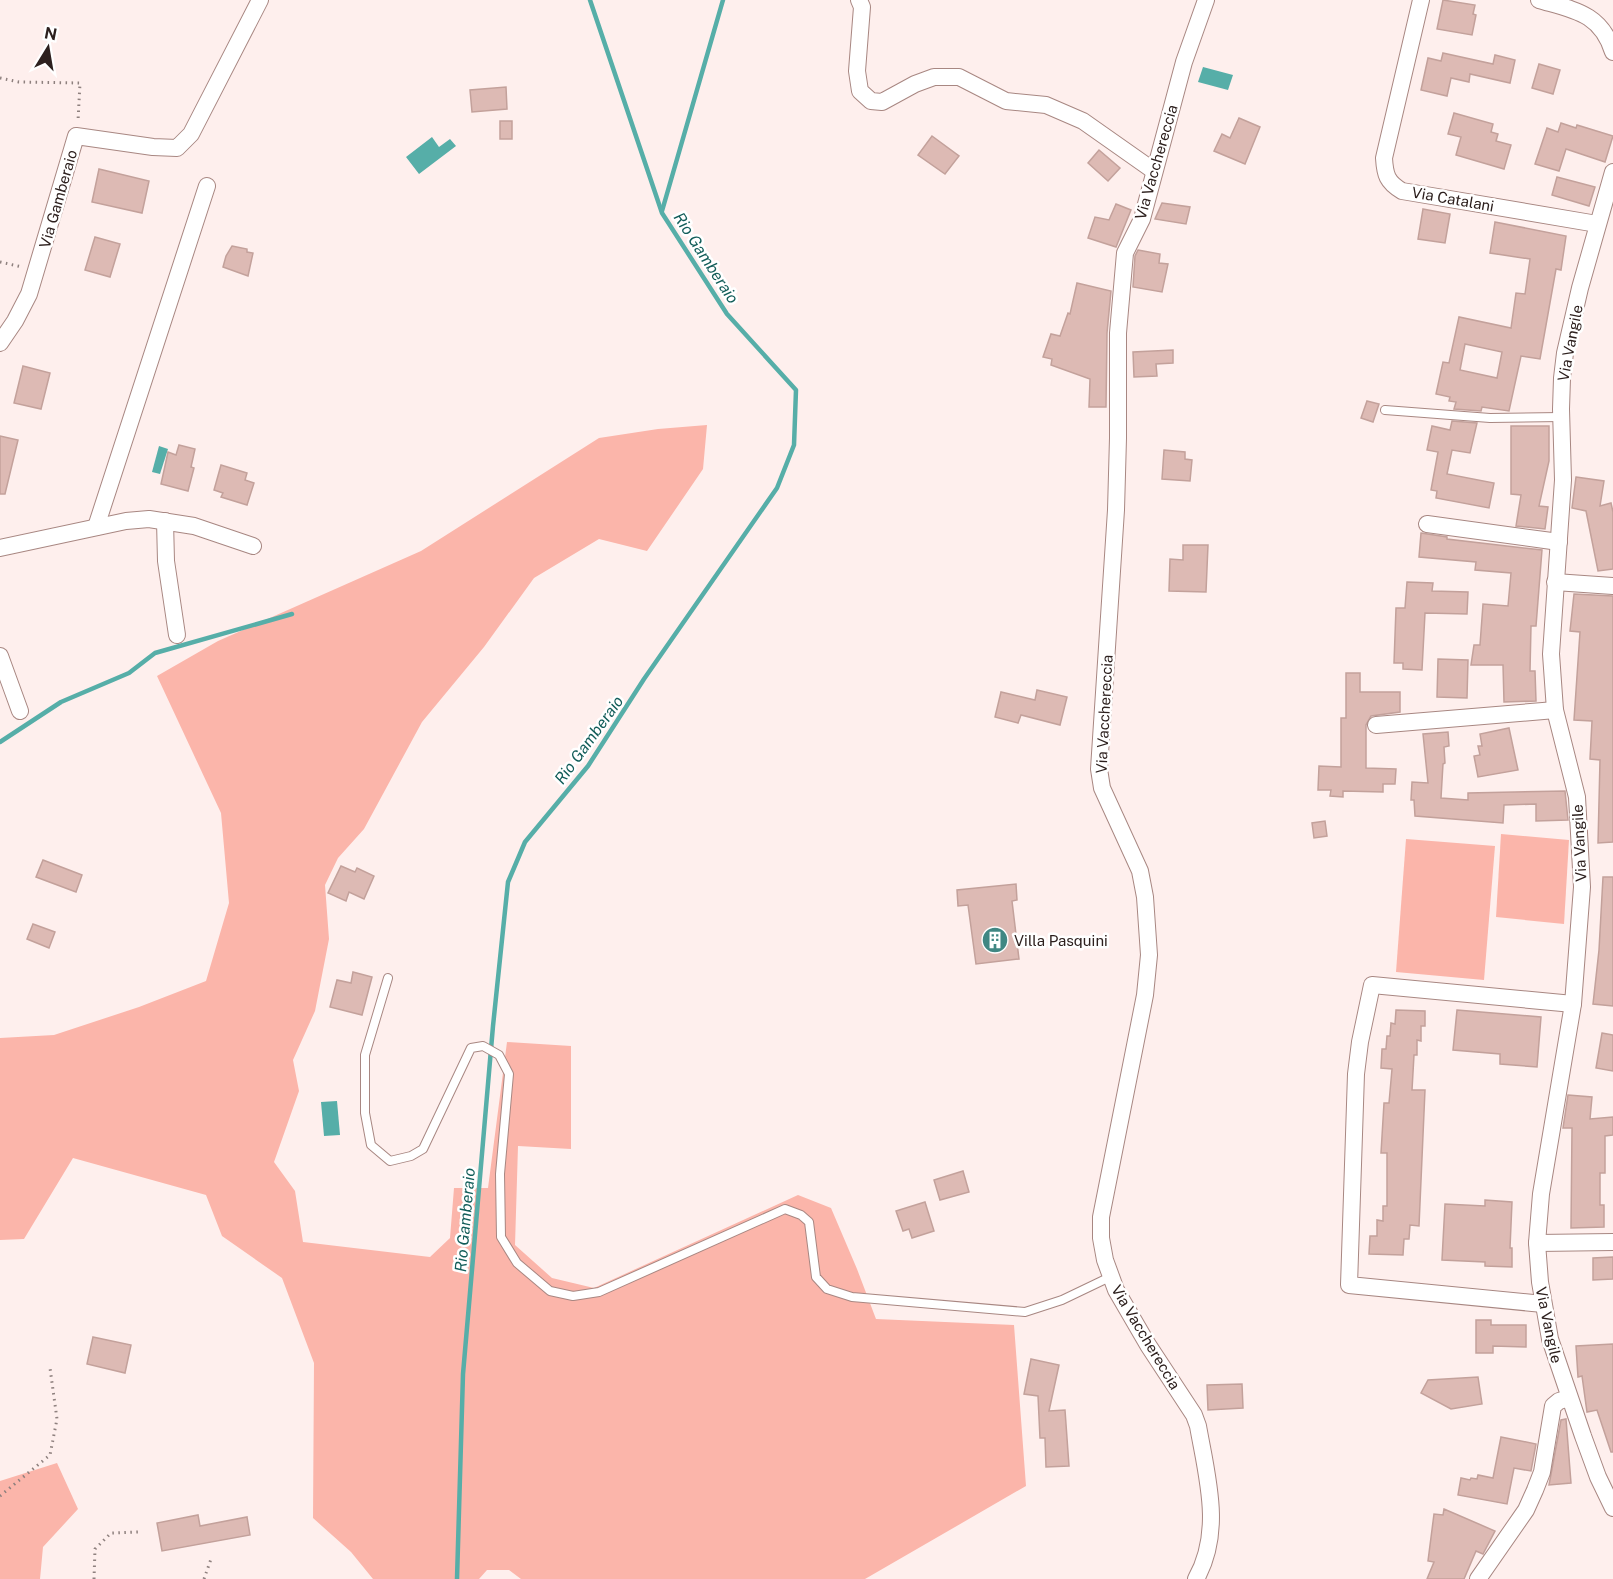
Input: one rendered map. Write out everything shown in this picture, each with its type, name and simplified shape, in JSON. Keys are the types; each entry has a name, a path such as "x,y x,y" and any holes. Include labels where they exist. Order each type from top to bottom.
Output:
{"street":[{"name":"Via Gamberaio","path":"0,343 22,308 37,271 76,136 153,147 177,148 191,134 260,0"},
{"path":"859,0 862,6 857,71 860,91 871,101 882,102 934,76 959,77 1006,101 1046,105 1083,122 1154,171"},
{"name":"Via Vacchereccia","path":"1197,1579 1209,1550 1212,1526 1211,1495 1198,1426 1194,1415 1148,1345 1110,1277 1101,1238 1101,1218 1145,995 1148,972 1148,928 1140,871 1102,788 1099,769 1116,510 1118,333 1125,253 1142,219 1184,62 1206,0"},
{"name":"Via Catalani","path":"1420,0 1384,158 1385,176 1391,184 1402,191 1597,224"},
{"path":"1539,0 1579,11 1598,23 1608,37 1613,52"},
{"name":"Via Vangile","path":"1613,172 1597,224 1565,353 1561,389 1563,480 1551,654 1555,710 1577,797 1582,887 1573,1004 1541,1194 1537,1243 1543,1304 1550,1339 1598,1477 1613,1508"},
{"path":"96,527 207,186"},
{"path":"0,548 134,519 194,526 253,546"},
{"path":"165,521 166,561 177,635"},
{"path":"1427,524 1558,542"},
{"path":"1556,582 1613,586"},
{"path":"0,656 20,711"},
{"path":"1376,725 1555,710"},
{"path":"1543,1304 1348,1285 1356,1074 1372,985 1573,1004"},
{"path":"1537,1243 1613,1242"},
{"path":"1478,1579 1531,1500 1542,1472 1553,1406 1569,1398"}],"lane":[{"path":"1385,410 1490,418 1561,417"},
{"path":"388,978 365,1055 365,1113 371,1145 390,1161 411,1156 423,1149 471,1048 483,1046 500,1055 509,1074 500,1174 501,1237 517,1263 550,1291 573,1296 599,1292 785,1209 801,1215 809,1222 816,1277 827,1289 852,1297 1025,1312 1062,1300 1110,1277"}],"path":[{"path":"0,78 19,82 80,83 76,136"},
{"path":"0,262 37,271"},
{"path":"0,1496 50,1455 57,1419 50,1368"},
{"path":"94,1579 94,1549 111,1533 138,1532"},
{"path":"204,1579 211,1559"}],"shaded area":[{"path":"707,425 703,469 647,551 599,539 534,578 484,647 422,722 364,829 338,858 325,885 329,939 315,1011 293,1060 299,1091 274,1162 295,1191 303,1242 430,1257 450,1238 454,1188 488,1188 507,1042 571,1046 571,1149 518,1146 515,1245 552,1278 594,1288 798,1195 831,1208 876,1319 1014,1325 1026,1486 865,1579 521,1579 509,1570 487,1570 479,1579 373,1579 351,1552 313,1518 314,1363 282,1278 222,1236 206,1195 73,1158 24,1239 0,1240 0,1038 54,1035 139,1007 206,981 229,903 221,813 157,676 218,641 421,551 599,438 658,429"},
{"path":"1501,834 1569,840 1564,924 1496,917"},
{"path":"1406,839 1495,846 1484,980 1396,972"},
{"path":"57,1463 78,1509 43,1547 40,1579 0,1579 0,1481"}],"water":[{"path":"1203,67 1233,75 1228,90 1198,82"},
{"path":"432,137 439,147 450,139 456,146 419,174 406,157"},
{"path":"159,446 168,449 160,474 152,472"},
{"path":"337,1101 340,1135 324,1136 321,1102"}],"building":[{"path":"1443,0 1475,5 1473,14 1476,15 1472,35 1437,29"},
{"path":"1443,53 1493,64 1495,55 1515,60 1510,83 1470,74 1469,82 1451,78 1447,96 1421,90 1428,58 1441,61"},
{"path":"1539,64 1560,70 1553,94 1532,88"},
{"path":"506,87 507,109 472,112 470,90"},
{"path":"1454,113 1493,124 1491,132 1498,134 1496,141 1511,145 1504,169 1456,155 1461,137 1448,134"},
{"path":"1239,118 1260,127 1245,164 1214,151 1222,134 1230,138"},
{"path":"500,121 512,121 512,139 500,139"},
{"path":"1561,123 1576,128 1577,125 1613,136 1605,162 1566,149 1559,171 1535,164 1547,128 1558,132"},
{"path":"932,136 959,156 945,174 918,155"},
{"path":"1099,150 1120,168 1108,181 1088,163"},
{"path":"99,169 149,181 142,213 92,202"},
{"path":"1557,177 1595,187 1589,206 1552,195"},
{"path":"1162,203 1190,207 1186,224 1155,219"},
{"path":"1116,204 1131,210 1116,247 1088,238 1095,217 1109,220"},
{"path":"1423,209 1450,214 1445,243 1418,239"},
{"path":"1495,222 1566,236 1561,270 1556,269 1540,359 1521,356 1509,411 1482,407 1481,411 1454,409 1456,402 1449,401 1450,397 1436,394 1443,362 1449,363 1459,317 1511,328 1516,293 1525,294 1530,259 1490,253","holes":["1465,344 1502,352 1497,378 1460,370"]},
{"path":"95,237 120,244 110,277 85,270"},
{"path":"232,246 247,249 247,252 253,253 248,276 223,267"},
{"path":"1138,250 1160,254 1159,263 1168,264 1162,292 1133,287 1135,256"},
{"path":"1077,283 1111,291 1107,333 1106,407 1089,407 1090,379 1051,365 1052,359 1043,357 1051,334 1060,336 1068,313 1070,314"},
{"path":"1173,350 1173,363 1156,364 1157,376 1134,377 1133,352"},
{"path":"23,366 50,373 41,409 14,403"},
{"path":"1367,401 1379,404 1373,422 1361,418"},
{"path":"1452,421 1477,423 1470,453 1452,450 1447,474 1494,483 1489,508 1436,498 1437,491 1431,490 1438,452 1427,450 1432,426 1450,430"},
{"path":"1511,426 1549,426 1549,461 1539,506 1548,507 1545,529 1516,526 1521,495 1511,494"},
{"path":"0,436 18,440 5,494 0,494"},
{"path":"179,445 195,449 191,467 194,468 188,491 161,484 168,452 176,455"},
{"path":"1164,450 1185,452 1185,459 1192,460 1190,481 1162,479"},
{"path":"221,465 247,473 245,480 254,483 247,505 221,497 223,493 214,490"},
{"path":"1576,477 1604,481 1600,506 1611,503 1613,512 1613,569 1598,571 1586,511 1572,508"},
{"path":"1421,533 1447,537 1447,539 1542,550 1536,626 1531,626 1530,671 1535,671 1536,701 1504,702 1503,665 1471,665 1474,645 1480,645 1483,604 1508,606 1511,573 1475,570 1476,562 1419,557"},
{"path":"1183,545 1208,545 1206,592 1169,591 1170,559 1183,560"},
{"path":"1407,582 1433,583 1432,591 1468,592 1467,614 1425,613 1422,670 1403,669 1403,663 1394,663 1396,608 1405,608"},
{"path":"1574,594 1613,596 1613,842 1598,843 1600,760 1590,759 1592,721 1574,720 1580,632 1570,631"},
{"path":"1438,659 1468,660 1467,698 1437,697"},
{"path":"1346,673 1360,673 1360,692 1400,692 1400,712 1371,716 1366,725 1366,768 1396,769 1395,784 1383,784 1383,792 1343,791 1343,797 1330,796 1331,790 1318,790 1319,766 1341,767 1341,718 1346,718"},
{"path":"1037,690 1067,697 1060,725 1021,715 1018,723 995,717 1001,692 1035,700"},
{"path":"1509,728 1518,770 1478,777 1474,756 1480,755 1478,746 1482,746 1480,734"},
{"path":"1448,732 1449,746 1444,747 1445,763 1443,764 1441,798 1468,800 1468,793 1565,791 1568,820 1536,821 1536,804 1504,805 1503,823 1415,816 1414,800 1411,800 1412,782 1428,783 1423,734"},
{"path":"1325,821 1327,836 1314,838 1312,823"},
{"path":"43,860 82,875 76,892 36,877"},
{"path":"341,866 355,872 357,868 374,876 364,899 349,892 346,901 328,893"},
{"path":"1603,877 1613,877 1613,1006 1593,1004"},
{"path":"1016,884 1017,900 1012,901 1019,959 976,964 968,905 958,906 957,890"},
{"path":"33,924 55,932 49,948 27,939"},
{"path":"353,972 372,977 362,1015 330,1007 337,980 351,983"},
{"path":"1396,1010 1425,1011 1425,1026 1421,1026 1421,1041 1417,1040 1417,1055 1414,1055 1412,1090 1425,1090 1419,1226 1410,1225 1409,1239 1404,1239 1403,1255 1369,1254 1370,1236 1377,1236 1377,1220 1383,1221 1383,1206 1387,1206 1387,1153 1381,1153 1384,1103 1389,1103 1392,1069 1381,1068 1382,1049 1386,1049 1391,1023 1395,1024"},
{"path":"1457,1010 1541,1017 1537,1067 1500,1064 1500,1054 1453,1050"},
{"path":"1602,1033 1613,1035 1613,1071 1596,1068"},
{"path":"1568,1095 1592,1097 1590,1119 1613,1117 1613,1135 1605,1136 1605,1173 1600,1173 1600,1205 1604,1205 1604,1227 1571,1228 1572,1128 1563,1128"},
{"path":"963,1171 969,1192 940,1200 934,1180"},
{"path":"1485,1200 1512,1202 1510,1248 1512,1248 1512,1267 1485,1266 1485,1262 1442,1260 1445,1204 1485,1206"},
{"path":"925,1202 934,1231 912,1238 909,1229 903,1231 896,1211"},
{"path":"1613,1257 1613,1279 1593,1280 1593,1258"},
{"path":"1476,1320 1491,1320 1491,1325 1526,1325 1526,1347 1493,1346 1493,1353 1476,1353"},
{"path":"93,1337 131,1345 125,1373 87,1364"},
{"path":"1613,1344 1613,1452 1611,1452 1597,1410 1587,1412 1582,1376 1578,1377 1576,1346"},
{"path":"1031,1359 1059,1365 1049,1411 1065,1410 1069,1466 1046,1467 1045,1438 1040,1438 1038,1396 1024,1394"},
{"path":"1478,1377 1482,1404 1451,1409 1421,1393 1428,1380"},
{"path":"1242,1384 1243,1408 1208,1410 1207,1385"},
{"path":"1566,1419 1571,1483 1549,1485 1561,1420"},
{"path":"1501,1437 1536,1444 1531,1471 1514,1468 1507,1504 1458,1495 1461,1478 1477,1479 1478,1475 1493,1478"},
{"path":"1444,1509 1495,1531 1483,1554 1476,1551 1464,1579 1427,1579 1434,1562 1428,1561 1434,1514 1443,1515"},
{"path":"198,1515 200,1526 247,1517 250,1535 162,1551 157,1523"}],"waterway":[{"name":"Rio Gamberaio","path":"457,1579 463,1374 493,1026 508,882 525,842 588,766 644,679 777,488 794,445 796,390 727,314 662,213 590,0"},
{"path":"662,211 723,0"},
{"path":"0,742 61,702 129,673 155,653 292,614"}],"place":[{"name":"Villa Pasquini","path":"995,940"}]}
